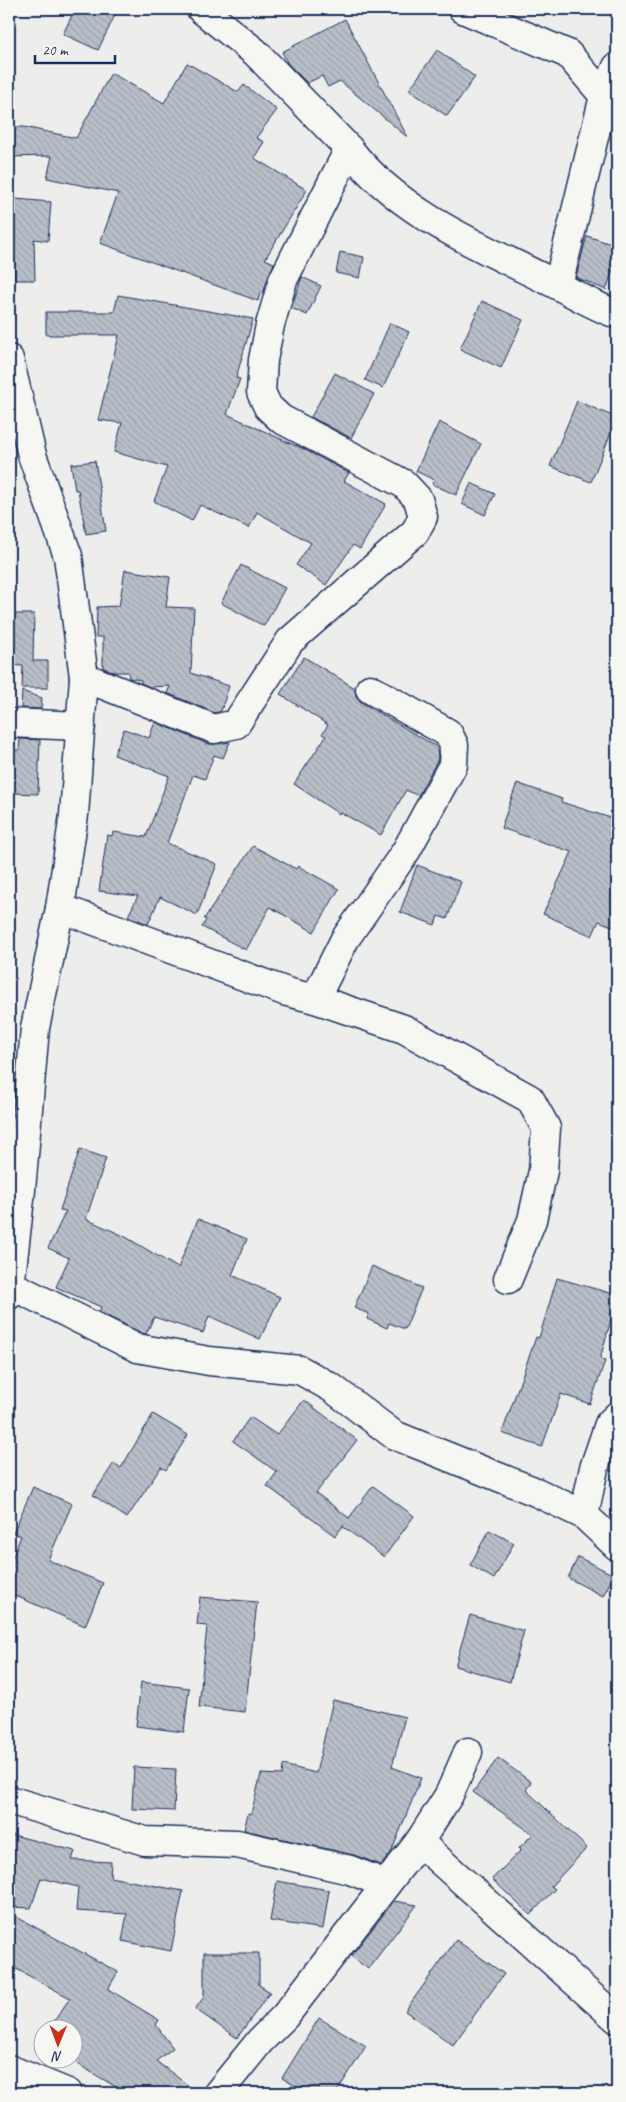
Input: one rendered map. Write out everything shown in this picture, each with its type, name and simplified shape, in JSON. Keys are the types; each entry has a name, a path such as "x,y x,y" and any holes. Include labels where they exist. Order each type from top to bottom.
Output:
{"street":[{"path":"201,9 254,52 349,149 361,164 408,205 438,226 558,285 601,309 617,314"},
{"path":"464,9 568,54 604,96"},
{"path":"558,285 604,96 617,67"},
{"path":"84,677 214,729 236,724 290,642 415,532 423,517 418,499 404,484 281,419 268,407 261,392 263,360 270,325 283,280 349,149"},
{"path":"9,358 20,454 68,556 84,677 74,815 60,908 35,1028 10,1290 137,1348 209,1361 300,1370 332,1388 394,1435 536,1492 584,1515 617,1546"},
{"path":"314,999 345,939 406,851 453,765 454,745 448,733 370,689"},
{"path":"9,723 81,726"},
{"path":"60,908 287,992 404,1029 530,1100 546,1128 543,1171 532,1220 508,1279"},
{"path":"584,1515 594,1468 609,1424 617,1416"},
{"path":"218,2093 260,2041 285,2016 419,1842 449,1795 468,1752"},
{"path":"9,1800 145,1841 237,1844 350,1870 386,1884"},
{"path":"419,1842 617,2018"},
{"path":"9,2069 68,2093"}],"building":[{"path":"75,9 118,9 98,50 63,34"},
{"path":"345,19 407,136 340,81 328,87 322,76 307,83 288,64 282,52"},
{"path":"437,50 475,77 447,116 409,90"},
{"path":"187,63 238,92 244,85 277,110 256,138 264,142 254,158 307,190 265,259 274,263 263,294 260,293 258,301 100,243 118,193 47,178 52,156 9,157 9,127 24,127 76,138 111,73 164,103"},
{"path":"16,199 51,202 48,241 34,239 35,280 15,280 13,238"},
{"path":"587,236 617,246 617,258 606,290 576,277"},
{"path":"340,252 364,257 360,278 336,273"},
{"path":"302,277 321,286 307,315 291,308"},
{"path":"118,295 253,319 236,378 240,379 227,414 296,445 349,473 344,481 386,504 360,549 353,545 326,585 296,565 311,543 257,512 249,528 200,505 192,521 154,501 167,467 114,452 122,423 98,420 119,335 46,335 46,312 114,312"},
{"path":"482,301 523,320 501,368 460,349"},
{"path":"390,323 409,332 383,388 365,380"},
{"path":"335,373 374,394 351,438 311,417"},
{"path":"577,401 617,418 591,482 550,466"},
{"path":"439,422 481,444 456,495 432,484 434,480 416,471"},
{"path":"95,461 106,531 86,534 78,490 75,490 71,464"},
{"path":"471,483 495,494 485,515 462,504"},
{"path":"241,565 285,588 264,626 221,603"},
{"path":"125,570 170,577 166,607 194,608 191,673 229,686 221,711 215,713 167,693 170,686 150,687 141,683 141,680 129,678 128,672 114,672 103,668 103,637 96,637 97,607 119,606"},
{"path":"9,614 34,614 33,661 48,661 48,688 22,688 23,666 9,665"},
{"path":"304,657 355,688 356,696 362,703 437,747 438,759 418,796 406,790 381,835 340,812 339,814 294,784 326,736 322,734 328,725 280,694"},
{"path":"22,691 42,698 41,709 21,708"},
{"path":"155,722 208,744 230,742 223,758 214,755 205,779 193,775 167,843 217,864 197,915 160,897 148,924 128,916 138,896 99,891 107,835 112,836 113,832 146,837 169,776 114,755 124,729 149,738"},
{"path":"20,739 40,740 38,794 13,793 14,750 19,750"},
{"path":"517,783 562,799 561,802 617,820 617,928 599,921 592,936 543,914 572,852 501,828"},
{"path":"253,846 296,869 298,866 339,889 314,932 270,907 246,950 202,927 206,920 204,919"},
{"path":"417,865 461,882 447,919 438,916 435,925 400,912"},
{"path":"80,1149 106,1158 86,1219 124,1236 178,1268 198,1219 247,1239 232,1275 280,1297 260,1339 209,1316 203,1333 154,1317 146,1334 142,1333 99,1312 101,1307 56,1287 69,1258 48,1248 66,1211 60,1210"},
{"path":"372,1266 422,1288 405,1329 389,1323 387,1328 367,1319 369,1314 354,1308"},
{"path":"557,1278 617,1295 617,1298 600,1359 605,1361 590,1404 561,1394 542,1447 502,1433 536,1337 539,1338"},
{"path":"304,1400 357,1440 316,1493 349,1518 373,1486 414,1516 384,1557 343,1527 335,1536 267,1486 277,1472 233,1441 250,1417 277,1435"},
{"path":"153,1414 188,1435 166,1470 161,1467 127,1518 93,1495 114,1463 121,1468"},
{"path":"33,1487 72,1504 48,1560 103,1583 85,1626 9,1593 9,1566 21,1536 13,1533"},
{"path":"489,1530 514,1543 494,1579 470,1565"},
{"path":"578,1557 614,1575 603,1596 568,1578"},
{"path":"200,1597 257,1602 245,1712 199,1707 207,1626 197,1625"},
{"path":"470,1615 524,1631 510,1682 455,1666"},
{"path":"141,1682 189,1688 184,1732 136,1726"},
{"path":"333,1700 405,1717 392,1767 421,1778 391,1853 381,1865 354,1855 244,1830 248,1813 251,1814 261,1774 282,1775 283,1765 316,1773"},
{"path":"498,1758 531,1782 526,1790 587,1848 551,1886 555,1889 530,1915 492,1879 521,1850 519,1848 533,1834 473,1792"},
{"path":"134,1767 176,1769 174,1811 132,1809"},
{"path":"9,1834 75,1851 72,1860 111,1862 110,1877 183,1891 171,1951 122,1941 127,1914 76,1911 78,1887 41,1878 31,1908 9,1907"},
{"path":"277,1881 329,1890 323,1929 270,1921"},
{"path":"394,1901 417,1905 368,1969 351,1956"},
{"path":"9,1913 118,1972 108,1989 159,2020 156,2025 173,2048 156,2061 198,2093 126,2093 82,2067 82,2020 55,2020 70,1998 9,1965"},
{"path":"456,1940 504,1974 453,2045 405,2011"},
{"path":"204,1953 259,1953 259,1985 270,1992 237,2038 195,2009 204,1997"},
{"path":"319,2018 366,2046 336,2093 307,2093 282,2078"}]}
